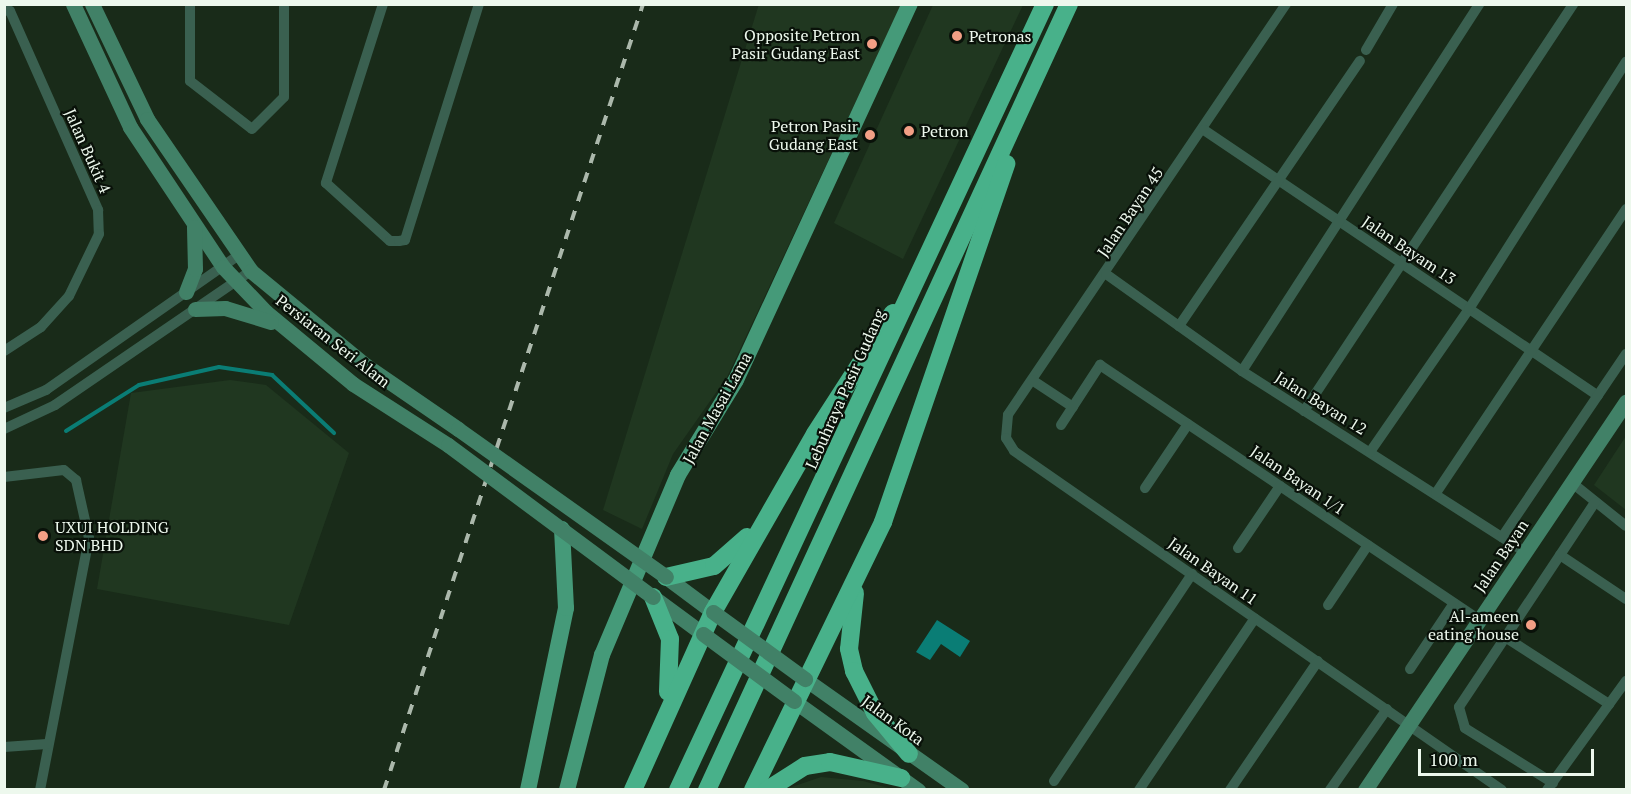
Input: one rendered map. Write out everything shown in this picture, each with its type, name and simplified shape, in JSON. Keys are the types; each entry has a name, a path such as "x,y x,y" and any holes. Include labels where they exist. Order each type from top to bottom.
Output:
{"highway":[{"name":"Lebuhraya Pasir Gudang","path":"678,789 1045,4"},
{"path":"707,789 1069,4"},
{"path":"753,789 794,701 857,580 883,522 1021,111"},
{"path":"633,789 662,720 713,612 766,516 867,348 913,286"},
{"path":"666,578 714,566 766,516"},
{"path":"857,580 849,649 854,671 875,712 909,754"},
{"path":"653,597 672,648 662,720"},
{"path":"767,789 805,766 830,762 901,778"}],"main road":[{"name":"Persiaran Seri Alam","path":"73,4 130,127 193,224 223,267 287,330 353,384 448,445 794,701"},
{"name":"Persiaran Seri Alam","path":"92,4 147,119 251,271 365,365 713,612"},
{"name":"Jalan Masai Lama","path":"567,789 602,655 678,475 736,380 910,4"},
{"path":"186,292 195,269 193,224"},
{"path":"195,309 247,313 287,330"},
{"name":"Jalan Bayan","path":"1365,789 1626,402"},
{"path":"528,789 566,608 562,529"},
{"name":"Jalan Kota","path":"713,612 909,754 962,789"},
{"path":"794,701 918,789"}],"street":[{"path":"189,4 190,81 248,128 257,126 284,97 284,4"},
{"path":"383,4 326,183 390,241 399,242 405,240 479,4"},
{"name":"Jalan Bayan 45","path":"1006,438 1008,415 1204,130 1286,4"},
{"path":"1366,50 1393,4"},
{"path":"1242,371 1479,4"},
{"path":"1304,411 1405,265 1573,4"},
{"name":"Jalan Bukit 4","path":"4,10 10,10 98,210 99,234 69,296 41,327 4,351"},
{"path":"1179,326 1360,61"},
{"path":"1370,452 1469,309 1626,62"},
{"name":"Jalan Bayam 13","path":"1204,130 1598,396"},
{"path":"1436,493 1626,208"},
{"path":"4,408 46,390 239,255"},
{"path":"4,429 55,405 251,271"},
{"name":"Jalan Bayan 12","path":"1106,274 1242,371 1436,493 1524,552"},
{"path":"1502,537 1626,354"},
{"name":"Jalan Bayan 1/1","path":"1073,407 1100,365 1479,620"},
{"path":"1032,380 1073,407 1061,425"},
{"path":"1145,488 1188,424"},
{"name":"Jalan Bayan 11","path":"1006,438 1014,451 1502,789"},
{"path":"4,477 64,470 76,480 89,538 40,789"},
{"path":"1571,482 1626,526"},
{"path":"1238,548 1280,486"},
{"path":"1595,501 1459,713 1465,728 1550,786 1626,681"},
{"path":"1328,605 1368,545"},
{"path":"1560,555 1626,599"},
{"path":"1054,781 1192,574"},
{"path":"1410,669 1454,603"},
{"path":"1139,789 1255,618"},
{"path":"1506,637 1609,704"},
{"path":"1230,789 1318,661"},
{"path":"1330,789 1387,710"},
{"path":"4,747 47,744"}],"shaded area":[{"path":"759,4 901,5 727,377 673,454 642,529 603,510"},
{"path":"933,5 1023,5 903,259 834,223"},
{"path":"230,380 266,385 349,453 289,625 97,589 131,393"},
{"path":"1626,436 1626,510 1594,485"},
{"path":"821,777 863,781 892,789 783,790"}],"water":[{"path":"937,620 970,641 960,657 941,644 930,660 916,652"}],"waterway":[{"path":"66,431 139,385 219,367 272,375 334,433"}],"railway":[{"path":"384,790 643,4"}],"place":[{"name":"Petronas","path":"957,36"},
{"name":"Opposite Petron Pasir Gudang East","path":"872,44"},
{"name":"Petron","path":"909,131"},
{"name":"Petron Pasir Gudang East","path":"870,135"},
{"name":"UXUI HOLDING SDN BHD","path":"43,536"},
{"name":"Al-ameen eating house","path":"1531,625"}]}
